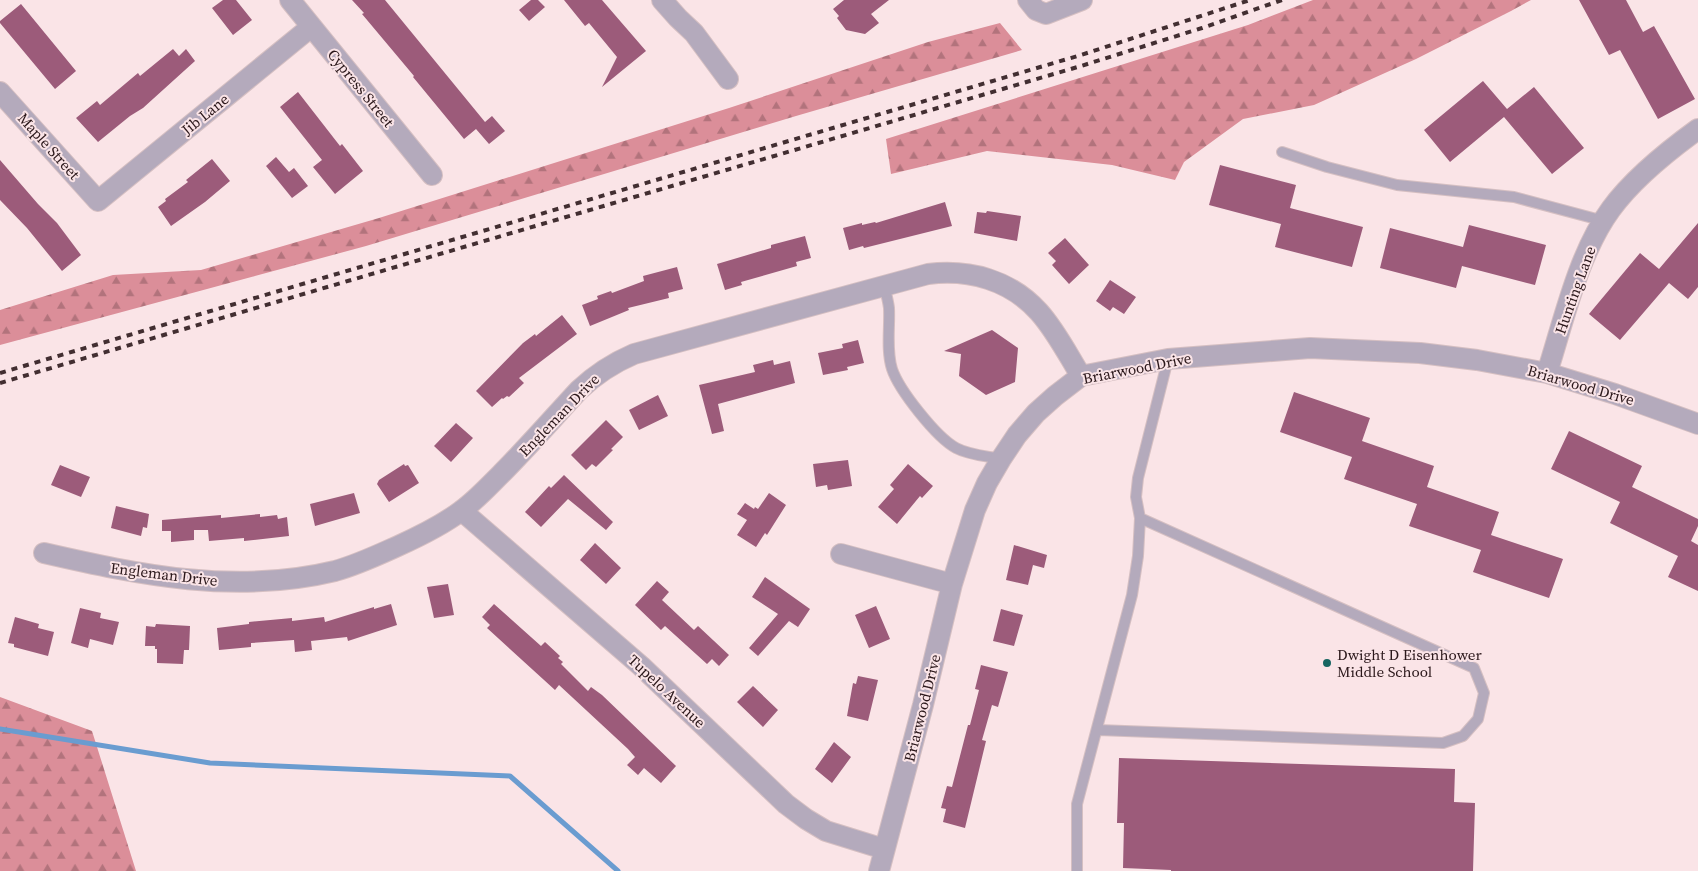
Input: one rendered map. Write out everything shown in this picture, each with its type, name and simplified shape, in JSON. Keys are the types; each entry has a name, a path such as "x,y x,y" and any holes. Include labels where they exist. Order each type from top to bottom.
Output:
{"street":[{"name":"Cypress Street","path":"290,0 432,175"},
{"path":"662,0 694,33 728,80"},
{"path":"1032,5 1046,14 1082,0"},
{"name":"Jib Lane","path":"98,201 312,27"},
{"name":"Maple Street","path":"0,92 98,201"},
{"name":"Hunting Lane","path":"1547,373 1587,252 1611,209 1673,147 1698,129"},
{"name":"Engleman Drive","path":"44,553 143,574 182,580 257,581 301,577 336,570 370,559 428,532 462,510 506,469 590,379 615,363 634,354 928,274 970,274 995,281 1029,302 1040,313 1081,376"},
{"name":"Briarwood Drive","path":"879,871 923,705 952,584 975,510 987,483 1017,435 1036,413 1081,376 1168,359 1310,348 1420,353 1477,360 1547,373 1697,419"},
{"name":"Tupelo Avenue","path":"462,510 641,666 786,804 806,819 826,830 884,848"},
{"path":"841,554 952,584"}],"lane":[{"path":"1282,152 1327,168 1397,185 1514,197 1604,221"},
{"path":"884,286 889,306 889,338 892,369 909,399 928,423 956,448 1001,459"},
{"path":"1077,871 1077,804 1132,595 1138,556 1140,518 1136,497 1138,478 1168,359"},
{"path":"1098,730 1443,743 1463,736 1478,719 1484,693 1474,668 1140,518"}],"green space":[{"path":"1313,0 1531,0 1416,59 1314,105 1243,119 1184,162 1175,180 1112,165 987,151 891,174 886,139 1248,25"},
{"path":"1000,23 1022,50 366,246 0,345 0,310 113,275 201,270 379,218 729,108 928,42"},
{"path":"0,697 92,731 136,871 0,871"}],"building":[{"path":"223,0 236,0 252,20 233,35 212,8"},
{"path":"352,0 385,0 485,122 492,116 505,131 489,144 476,129 464,139"},
{"path":"531,0 538,0 545,7 529,21 519,10"},
{"path":"564,0 602,0 646,51 602,87 617,57 589,23 585,26"},
{"path":"844,0 889,0 871,14 879,23 865,34 846,30 837,18 839,16 833,9"},
{"path":"1579,0 1626,0 1643,32 1654,26 1695,99 1658,119 1620,50 1609,55"},
{"path":"21,4 76,71 55,89 0,23"},
{"path":"173,49 179,56 186,49 195,61 143,108 98,142 76,118 97,101 100,105 138,73 140,76"},
{"path":"1483,81 1507,109 1534,87 1584,148 1552,174 1504,117 1450,162 1424,130"},
{"path":"298,92 340,146 342,144 363,171 335,194 313,167 322,160 280,107"},
{"path":"276,157 289,172 294,168 308,186 292,198 266,166"},
{"path":"212,159 230,181 205,202 171,226 158,207 166,201 165,199 188,182 186,180"},
{"path":"0,160 57,223 81,255 62,271 27,228 0,200"},
{"path":"1220,165 1296,185 1290,208 1363,227 1352,267 1275,247 1281,224 1209,205"},
{"path":"945,202 952,226 849,250 843,228 862,223 862,225 876,223"},
{"path":"987,211 1021,216 1017,241 974,233 977,212 986,213"},
{"path":"1698,223 1698,287 1688,299 1669,283 1620,340 1589,314 1640,253 1659,269"},
{"path":"1469,225 1546,245 1535,285 1462,266 1456,288 1380,268 1390,228 1463,247"},
{"path":"805,236 811,258 796,262 797,266 741,282 742,285 725,290 717,264 771,248 771,245"},
{"path":"1065,238 1089,265 1069,284 1052,265 1056,261 1048,253"},
{"path":"677,267 683,289 668,293 669,298 628,308 629,310 590,326 582,305 598,299 597,296 611,291 612,293 644,281 643,276"},
{"path":"1110,280 1136,297 1124,314 1113,307 1110,311 1096,301"},
{"path":"562,315 577,334 519,378 524,383 509,397 502,398 492,407 476,391 523,343 535,334 536,336"},
{"path":"992,330 1018,348 1015,382 986,395 959,376 961,354 944,351"},
{"path":"858,340 864,363 847,367 848,370 823,375 818,353 843,348 842,344"},
{"path":"773,360 774,365 790,361 795,383 718,404 724,431 712,434 699,385 755,372 753,365"},
{"path":"1294,392 1370,418 1362,441 1434,466 1427,487 1499,512 1491,535 1563,559 1549,598 1473,572 1481,550 1409,526 1417,504 1344,479 1352,457 1280,432"},
{"path":"658,395 668,416 639,430 629,410"},
{"path":"606,420 623,437 596,467 592,464 586,470 571,455"},
{"path":"456,423 473,438 451,462 434,446"},
{"path":"1569,431 1642,466 1632,487 1698,519 1698,526 1691,541 1698,545 1698,591 1668,577 1678,556 1610,523 1620,502 1551,469"},
{"path":"848,460 852,486 828,490 827,485 816,487 813,464"},
{"path":"404,464 405,466 408,465 419,483 389,502 377,484 379,480"},
{"path":"908,464 933,486 922,498 920,496 897,524 878,507 894,489 890,485"},
{"path":"60,465 90,477 81,497 51,485"},
{"path":"564,475 613,522 606,530 568,499 541,527 525,512 549,486 551,488"},
{"path":"354,493 360,513 315,526 310,504"},
{"path":"769,493 786,505 767,535 765,533 756,547 737,535 747,520 737,514 745,503 754,509 755,507 758,509"},
{"path":"116,506 149,514 147,528 143,527 141,536 111,528"},
{"path":"260,514 260,517 277,515 278,519 287,517 289,536 244,541 244,538 209,541 208,530 194,530 194,540 171,542 171,531 162,531 162,520 221,515 221,518"},
{"path":"595,543 621,568 606,584 580,560"},
{"path":"1014,545 1047,555 1044,568 1033,565 1028,585 1006,580"},
{"path":"765,577 810,609 798,627 789,621 758,656 749,648 778,614 752,597"},
{"path":"657,581 669,592 662,600 694,630 698,626 729,655 719,666 712,659 707,664 665,626 661,630 635,605"},
{"path":"448,584 454,615 434,618 427,587"},
{"path":"391,604 397,625 348,641 347,637 311,641 312,650 295,652 294,640 251,643 251,647 219,650 217,628 249,624 249,622 292,618 292,621 324,617 325,622 374,607 374,609"},
{"path":"494,604 541,646 545,642 560,656 558,658 563,662 561,664 588,691 591,687 602,695 676,766 661,783 644,768 638,775 627,765 635,757 628,749 559,685 555,690 487,628 490,625 482,617"},
{"path":"876,606 890,639 869,648 855,615"},
{"path":"80,608 101,613 100,618 119,622 113,645 90,639 88,648 71,643"},
{"path":"1001,609 1023,615 1014,646 993,641"},
{"path":"15,617 39,624 38,628 54,632 48,656 14,647 14,644 8,643"},
{"path":"156,624 190,626 189,650 184,650 183,664 157,663 157,649 155,649 155,646 145,646 146,626 155,627"},
{"path":"981,665 1008,672 998,707 992,705 982,740 986,741 965,828 943,822 946,809 941,808 947,786 952,787 968,725 970,725 979,690 975,689"},
{"path":"858,676 878,680 868,721 847,716 853,683 856,684"},
{"path":"753,686 778,710 763,727 737,702"},
{"path":"834,742 851,757 832,783 815,769"},
{"path":"1119,758 1455,769 1454,802 1475,803 1473,871 1171,871 1123,868 1124,823 1117,823"}],"waterway":[{"path":"0,729 210,763 510,776 618,871"}],"railway":[{"path":"0,373 1081,55 1250,0"},
{"path":"0,383 1081,66 1202,28 1282,0"}],"place":[{"name":"Dwight D Eisenhower Middle School","path":"1327,663"}]}
